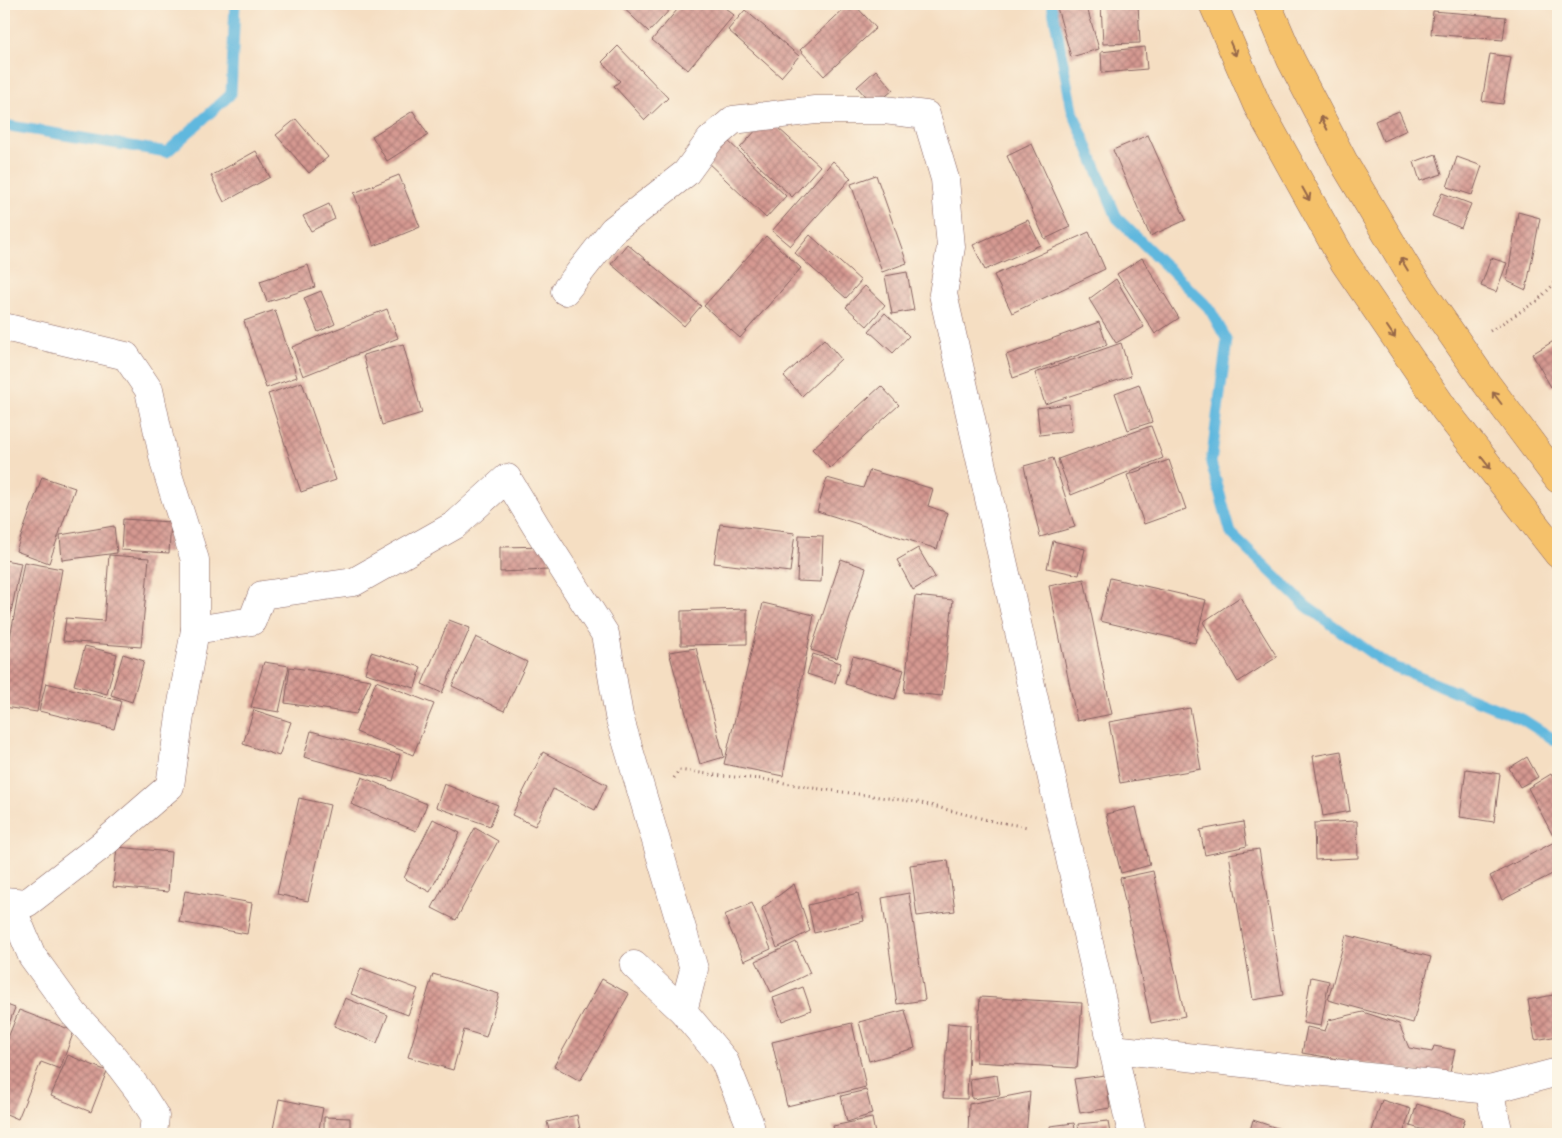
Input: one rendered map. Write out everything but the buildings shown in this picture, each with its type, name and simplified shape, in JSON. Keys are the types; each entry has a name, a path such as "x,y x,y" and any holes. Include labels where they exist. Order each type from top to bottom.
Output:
{"main road":[{"path":"1213,4 1257,105 1344,262 1445,410 1558,554"},
{"path":"1267,4 1291,60 1347,168 1409,272 1558,479"}],"street":[{"path":"564,291 613,230 686,172 710,140 733,120 815,110 884,110 926,115 945,179 951,247 943,294 1132,1134"},
{"path":"4,326 126,356 149,390 165,465 195,560 195,630 170,786 102,845 27,903 4,901"},
{"path":"195,630 252,621 262,595 354,582 455,526 507,478 605,634 619,716 694,969 683,1011"},
{"path":"4,915 18,922 32,956 74,1014 111,1054 139,1091 155,1116 153,1134"},
{"path":"634,965 683,1011 724,1060 748,1130"},
{"path":"1113,1049 1488,1090 1558,1072"},
{"path":"1488,1090 1499,1134"}],"path":[{"path":"1463,349 1537,301 1558,280"},
{"path":"648,813 679,770 762,779 917,802 992,821 1027,827 1066,840"}],"waterway":[{"path":"4,125 167,152 231,94 235,4"},
{"path":"1052,4 1072,110 1117,218 1209,308 1227,340 1211,463 1231,533 1306,606 1385,663 1522,719 1558,742"}]}
